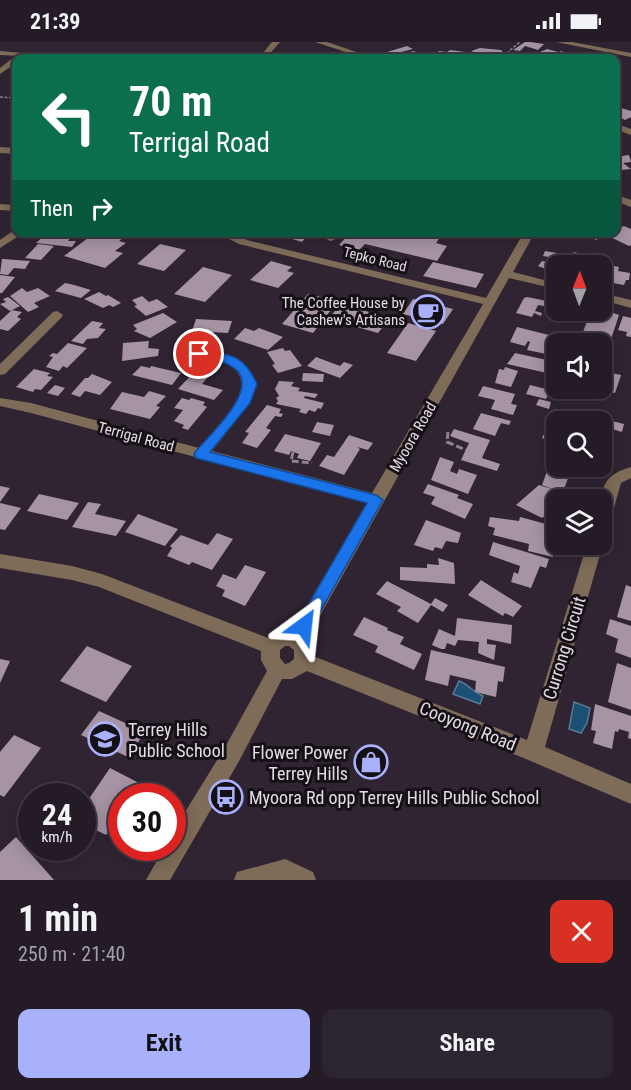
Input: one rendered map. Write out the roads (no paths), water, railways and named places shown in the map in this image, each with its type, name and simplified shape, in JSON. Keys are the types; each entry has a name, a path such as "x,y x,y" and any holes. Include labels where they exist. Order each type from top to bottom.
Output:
{"street":[{"path":"266,54 276,42"},
{"path":"319,42 358,54"},
{"path":"341,48 354,42"},
{"path":"560,42 631,55"},
{"path":"605,50 613,42"},
{"path":"623,201 631,192"},
{"name":"Tepko Road","path":"232,237 243,242 490,302"},
{"name":"Myoora Road","path":"296,641 527,237"},
{"path":"506,274 546,284"},
{"path":"612,299 631,304"},
{"path":"0,371 57,315"},
{"path":"195,353 231,360 244,370 250,384 245,400 201,454"},
{"name":"Terrigal Road","path":"0,402 376,500"},
{"path":"611,489 614,480 631,472"},
{"name":"Currong Circuit","path":"533,752 592,555"},
{"path":"0,561 72,573 102,581 271,647"},
{"path":"282,640 296,641 304,649 304,661 291,670 278,669 269,659 271,647 282,640"},
{"name":"Cooyong Road","path":"304,661 533,752 631,794"},
{"path":"157,880 231,756 278,669"},
{"path":"245,880 285,870 305,880"}],"water":[{"path":"459,681 483,696 480,704 453,694"},
{"path":"574,702 590,708 587,723 581,733 569,729"}],"place":[{"name":"The Coffee House by Cashew's Artisans","path":"428,312"},
{"name":"Terrey Hills Public School","path":"105,739"},
{"name":"Flower Power Terrey Hills","path":"371,762"},
{"name":"Myoora Rd opp Terrey Hills Public School","path":"226,797"}]}
